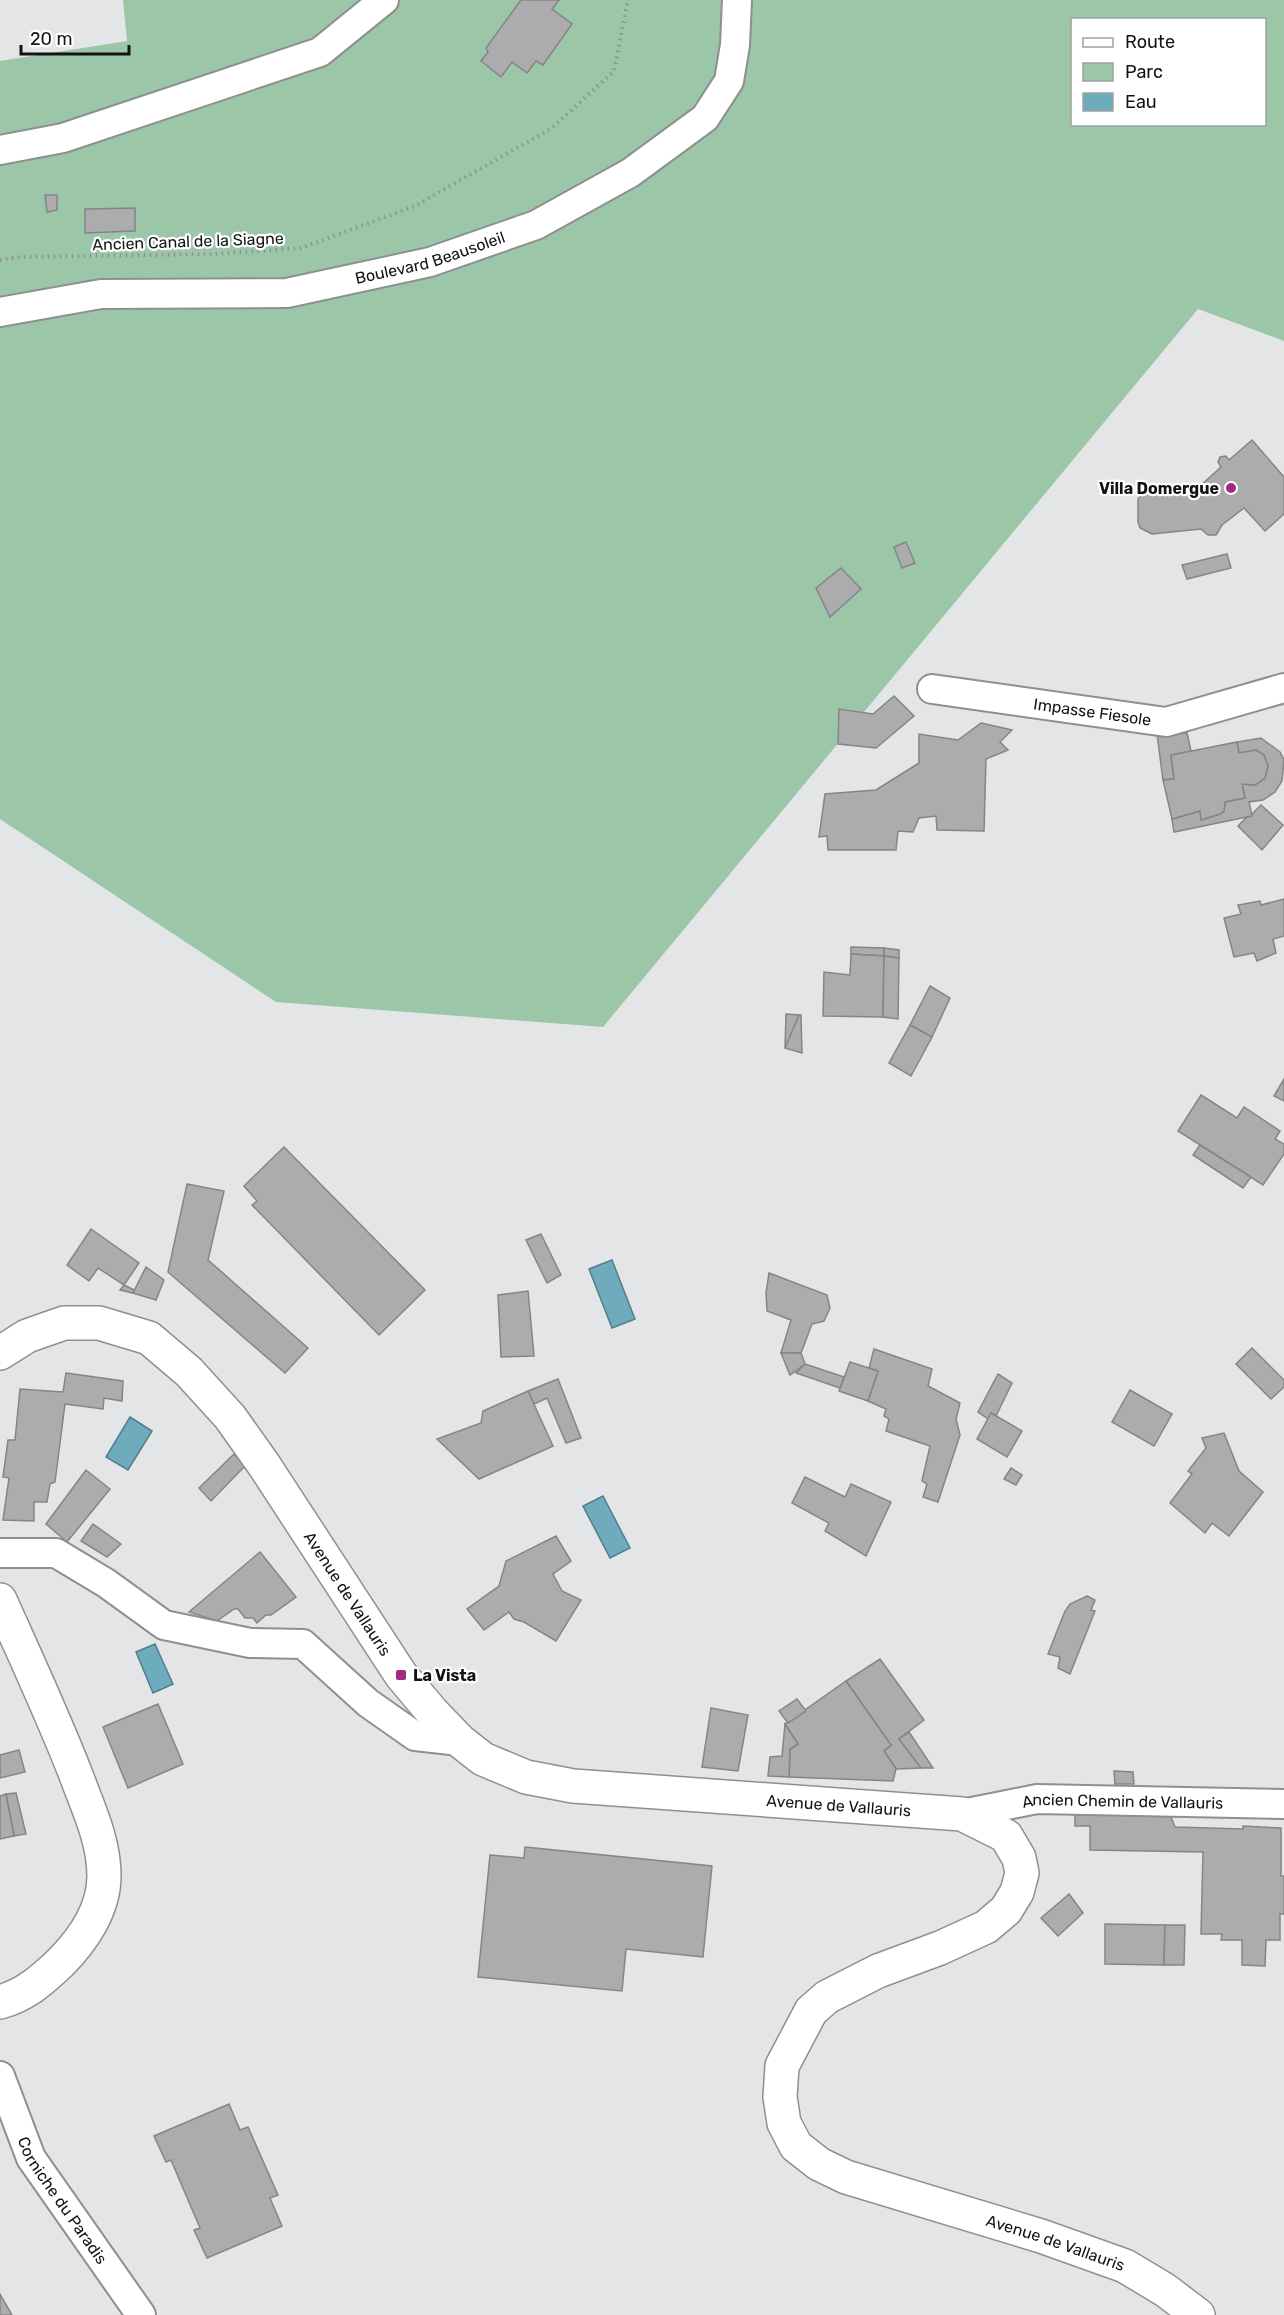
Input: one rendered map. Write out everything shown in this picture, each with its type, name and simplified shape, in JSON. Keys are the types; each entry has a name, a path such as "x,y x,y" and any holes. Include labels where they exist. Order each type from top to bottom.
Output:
{"main road":[{"name":"Avenue de Vallauris","path":"1,1352 27,1336 64,1323 99,1323 149,1338 189,1372 230,1417 264,1465 401,1675 432,1713 460,1741 483,1759 526,1777 573,1786 962,1814 1006,1836 1018,1858 1022,1873 1017,1892 1006,1910 986,1927 940,1948 878,1971 827,1997 811,2011 782,2066 780,2097 784,2123 796,2146 819,2164 846,2177 1041,2236 1125,2266 1165,2290 1198,2315"},
{"path":"0,1600 59,1732 98,1833 104,1877 95,1917 74,1949 44,1978 18,1997 0,2002"}],"street":[{"path":"0,150 63,138 320,52 384,0"},
{"name":"Boulevard Beausoleil","path":"0,312 101,294 287,293 430,262 536,225 630,173 705,118 729,81 735,45 737,0"},
{"name":"Impasse Fiesole","path":"932,689 1166,722 1284,688"},
{"path":"0,1553 56,1553 106,1583 164,1625 250,1643 303,1644 368,1703 415,1736 460,1741"},
{"name":"Ancien Chemin de Vallauris","path":"962,1814 1037,1799 1284,1804"},
{"name":"Corniche du Paradis","path":"0,2076 31,2158 141,2315"}],"path":[{"name":"Ancien Canal de la Siagne","path":"0,260 20,257 214,254 301,248 415,206 552,128 614,71 628,0"}],"green space":[{"path":"123,0 1284,0 1284,341 1198,309 603,1027 276,1002 0,819 0,61 127,41"}],"water":[{"path":"612,1260 635,1319 612,1328 589,1269"},
{"path":"130,1417 152,1431 128,1470 106,1457"},
{"path":"603,1496 630,1548 610,1558 583,1506"},
{"path":"155,1644 173,1684 153,1693 136,1652"}],"building":[{"path":"521,0 559,0 552,9 572,24 543,65 536,61 527,73 512,62 501,77 481,61 488,52 486,48"},
{"path":"45,195 57,195 57,210 47,212"},
{"path":"135,208 135,231 85,233 85,209"},
{"name":"Villa Domergue","path":"1252,440 1284,477 1284,514 1265,531 1244,508 1222,525 1216,535 1208,535 1201,529 1152,534 1140,528 1138,499 1142,494 1152,490 1200,486 1221,467 1218,462 1220,457 1226,456 1229,460"},
{"path":"906,542 915,563 902,568 894,547"},
{"path":"1227,554 1231,568 1187,579 1182,565"},
{"path":"841,568 861,589 830,617 816,588"},
{"path":"894,696 914,716 876,748 838,744 839,709 873,714"},
{"path":"981,723 1012,730 1000,742 1008,750 986,759 984,831 937,830 936,816 919,818 913,832 898,831 896,850 828,850 827,836 819,837 825,794 876,790 919,763 919,734 958,740"},
{"path":"1187,733 1191,751 1171,755 1174,779 1163,780 1157,734"},
{"path":"1261,738 1280,752 1284,760 1282,781 1275,792 1263,800 1249,802 1252,816 1174,832 1172,819 1200,811 1201,820 1220,814 1224,811 1225,802 1245,798 1242,784 1255,785 1265,778 1268,766 1264,755 1256,750 1239,753 1237,742"},
{"path":"1237,742 1239,753 1256,750 1264,755 1268,766 1265,778 1255,785 1242,784 1245,798 1225,802 1224,811 1220,814 1201,820 1200,811 1172,819 1163,780 1174,779 1171,755"},
{"path":"1261,805 1283,825 1262,850 1238,826 1247,817 1252,816"},
{"path":"1284,899 1284,936 1273,939 1276,953 1257,961 1254,953 1234,957 1224,918 1241,914 1238,905 1260,901 1261,905"},
{"path":"851,947 884,948 884,956 851,954"},
{"path":"884,948 899,950 899,958 884,956"},
{"path":"851,954 884,956 883,1017 823,1016 824,972 850,975"},
{"path":"884,956 899,958 898,1019 883,1017"},
{"path":"930,986 950,998 932,1037 910,1025"},
{"path":"786,1014 800,1017 785,1048"},
{"path":"801,1015 802,1053 785,1048"},
{"path":"910,1025 932,1037 911,1076 889,1063"},
{"path":"1284,1079 1284,1101 1274,1096"},
{"path":"1201,1095 1237,1118 1244,1107 1280,1131 1275,1139 1284,1144 1284,1154 1263,1185 1178,1131"},
{"path":"1200,1145 1251,1177 1243,1188 1193,1155"},
{"path":"284,1147 425,1290 379,1335 252,1205 257,1201 244,1186"},
{"path":"187,1184 224,1191 208,1260 308,1348 285,1373 168,1272"},
{"path":"91,1229 139,1263 124,1285 98,1268 89,1281 67,1265"},
{"path":"541,1234 561,1275 547,1283 526,1240"},
{"path":"146,1267 164,1280 156,1300 133,1293"},
{"path":"769,1273 827,1295 830,1308 824,1321 812,1324 801,1353 781,1353 791,1320 767,1311 766,1293"},
{"path":"124,1285 134,1290 133,1293 120,1290"},
{"path":"528,1291 534,1356 501,1357 498,1295"},
{"path":"1252,1348 1284,1380 1284,1387 1271,1399 1236,1364"},
{"path":"874,1349 932,1369 928,1386 960,1403 956,1419 960,1435 938,1502 923,1497 927,1484 922,1481 930,1446 886,1431 889,1419 884,1416 886,1409 868,1401 878,1371 869,1368"},
{"path":"781,1353 801,1353 805,1364 790,1375"},
{"path":"850,1362 878,1371 868,1401 839,1391"},
{"path":"805,1364 844,1377 840,1388 796,1373"},
{"path":"66,1373 123,1381 122,1401 104,1398 103,1409 65,1404 55,1482 50,1484 47,1502 34,1502 34,1521 3,1520 9,1478 3,1477 8,1440 15,1440 20,1389 63,1392"},
{"path":"998,1374 1012,1383 996,1416 991,1413 988,1419 978,1412"},
{"path":"558,1379 581,1438 566,1443 547,1398 534,1404 528,1391"},
{"path":"1130,1390 1172,1414 1154,1446 1112,1422"},
{"path":"528,1391 553,1446 479,1479 437,1439 481,1423 483,1411"},
{"path":"991,1413 1022,1431 1007,1457 977,1439"},
{"path":"1224,1433 1239,1471 1263,1492 1229,1536 1212,1523 1205,1533 1170,1503 1192,1474 1188,1471 1206,1448 1202,1438"},
{"path":"234,1454 245,1466 211,1501 199,1488"},
{"path":"1011,1468 1022,1475 1016,1485 1004,1479"},
{"path":"86,1470 110,1489 67,1542 46,1524"},
{"path":"805,1477 845,1497 851,1484 891,1502 866,1556 825,1531 829,1523 792,1503"},
{"path":"93,1524 121,1544 107,1557 81,1541"},
{"path":"556,1536 571,1561 553,1574 562,1591 581,1600 556,1641 524,1622 514,1619 509,1612 484,1630 467,1609 499,1586 506,1561"},
{"path":"260,1552 296,1597 257,1623 253,1618 245,1618 238,1609 234,1609 217,1621 189,1612"},
{"path":"1087,1596 1095,1600 1091,1610 1095,1611 1070,1674 1058,1668 1060,1657 1048,1654 1065,1611 1070,1604"},
{"path":"880,1659 924,1720 899,1739 921,1768 896,1769 884,1751 891,1745 846,1681"},
{"path":"846,1681 891,1745 884,1751 896,1769 893,1781 789,1777 790,1749 798,1744 785,1724"},
{"path":"797,1699 806,1711 788,1723 779,1711"},
{"path":"158,1704 183,1764 128,1788 103,1727"},
{"path":"711,1708 748,1715 738,1771 702,1767"},
{"path":"785,1724 798,1744 790,1749 789,1777 768,1776 770,1757 782,1756"},
{"path":"909,1732 933,1768 921,1768 899,1739"},
{"path":"19,1750 25,1772 0,1778 0,1755"},
{"path":"1114,1771 1133,1772 1134,1784 1115,1784"},
{"path":"16,1793 26,1834 14,1836 6,1794"},
{"path":"6,1794 14,1836 0,1839 0,1796"},
{"path":"1075,1812 1171,1817 1175,1827 1281,1828 1284,1914 1280,1914 1280,1940 1266,1940 1265,1966 1242,1965 1242,1940 1221,1940 1222,1934 1201,1934 1203,1852 1090,1850 1090,1826 1075,1826"},
{"path":"525,1847 712,1866 703,1957 626,1949 622,1991 478,1977 490,1855 524,1858"},
{"path":"1069,1894 1083,1913 1058,1936 1041,1918"},
{"path":"1105,1924 1165,1925 1164,1965 1105,1964"},
{"path":"1165,1925 1185,1925 1184,1965 1164,1965"},
{"path":"229,2104 240,2130 248,2127 278,2195 270,2198 282,2226 207,2258 194,2230 200,2228 171,2160 166,2162 154,2136"},
{"path":"0,2294 12,2315 0,2315"}],"place":[{"name":"Villa Domergue","path":"1231,488"},
{"name":"La Vista","path":"401,1675"}]}
